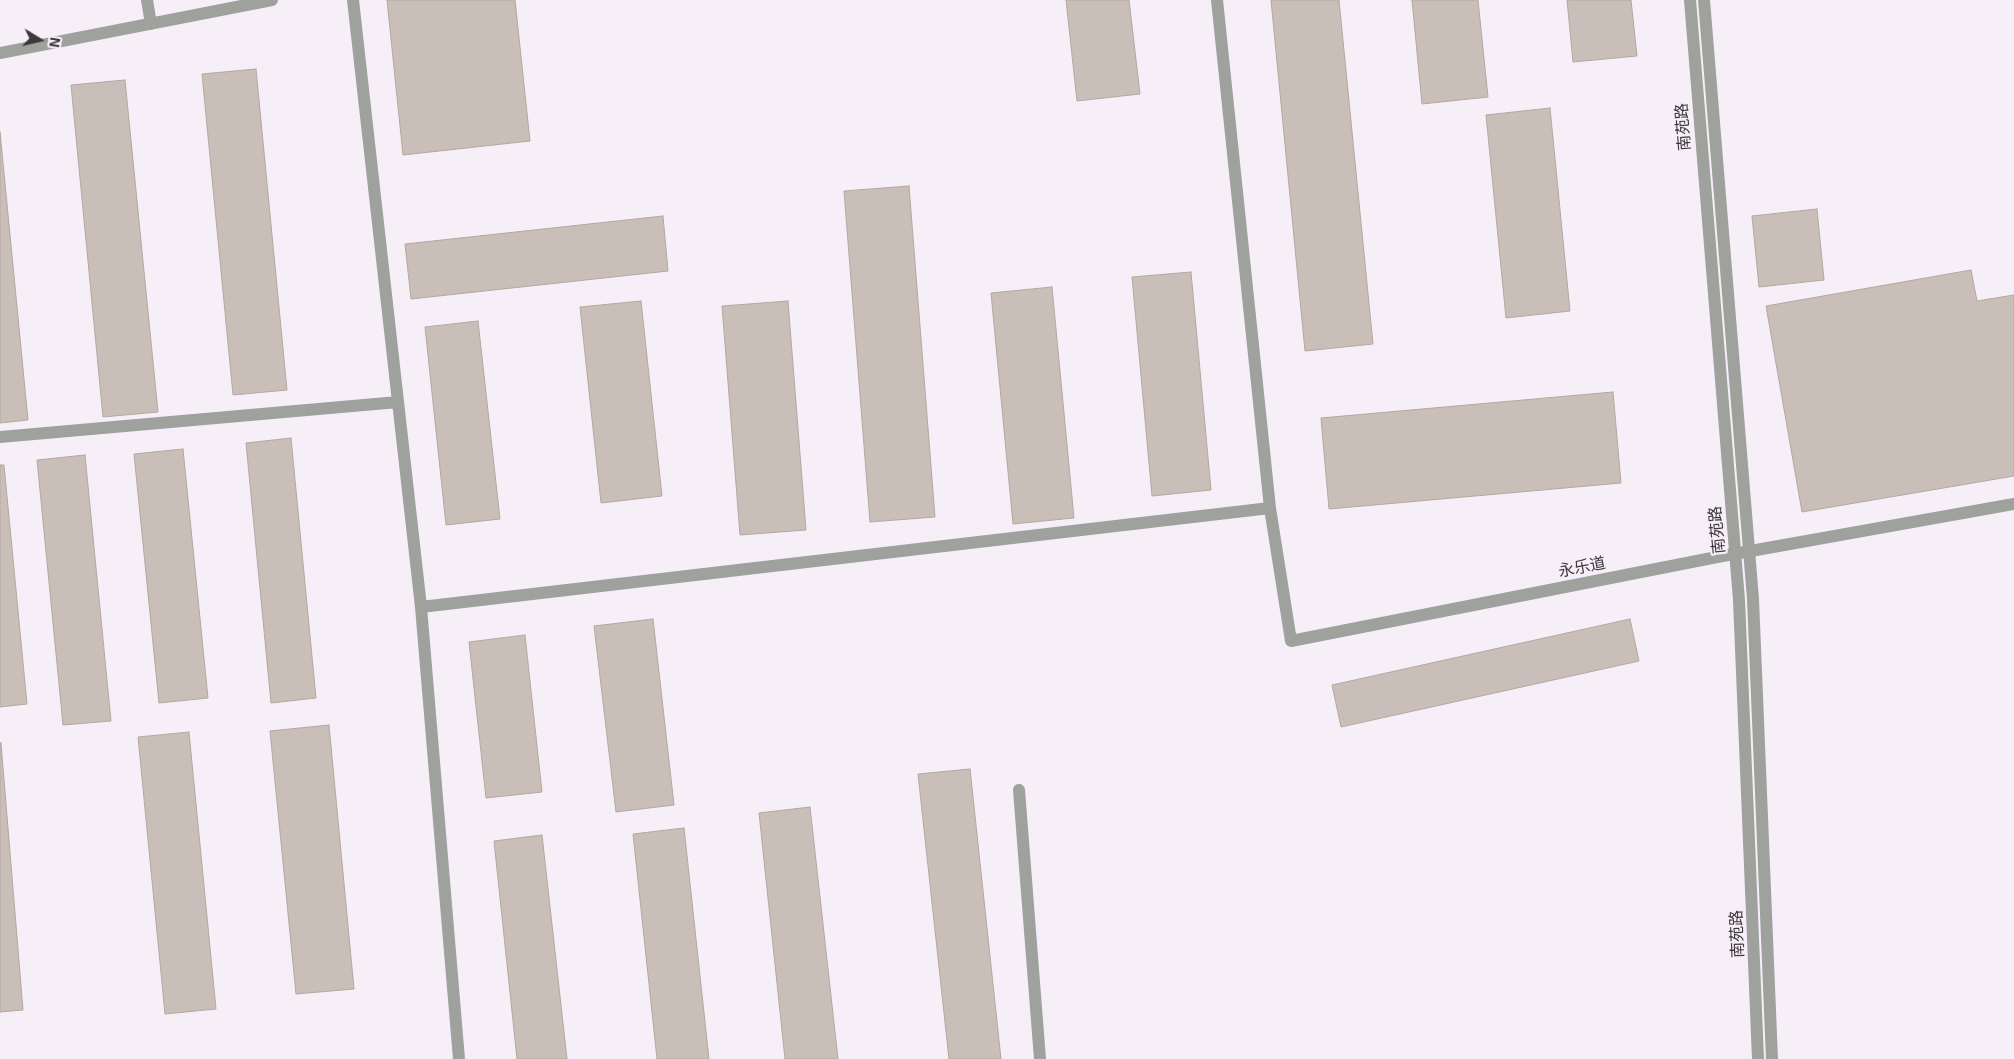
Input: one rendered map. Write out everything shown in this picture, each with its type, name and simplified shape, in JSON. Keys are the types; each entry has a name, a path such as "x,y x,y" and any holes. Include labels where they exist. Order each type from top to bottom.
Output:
{"street":[{"path":"147,0 151,24"},
{"path":"0,53 272,0"},
{"path":"353,0 421,607 459,1059"},
{"path":"421,607 1270,508 1217,0"},
{"name":"南苑路","path":"1690,0 1736,554 1758,1059"},
{"name":"南苑路","path":"1704,0 1754,599 1772,1059"},
{"path":"0,437 398,402"},
{"name":"永乐道","path":"1270,508 1291,641 1750,551 2014,504"},
{"path":"1019,790 1040,1059"}],"building":[{"path":"387,0 515,0 530,141 403,155"},
{"path":"1066,0 1129,0 1140,94 1077,101"},
{"path":"1271,0 1339,0 1373,344 1305,351"},
{"path":"1412,0 1478,0 1488,97 1422,104"},
{"path":"1567,0 1631,0 1637,56 1573,62"},
{"path":"256,69 287,390 233,395 202,74"},
{"path":"125,80 158,412 103,417 71,85"},
{"path":"1550,108 1570,311 1506,318 1486,115"},
{"path":"0,132 28,420 0,423"},
{"path":"909,186 935,517 870,522 844,191"},
{"path":"1817,209 1824,280 1759,287 1752,216"},
{"path":"663,216 668,271 411,299 405,244"},
{"path":"1971,270 1977,301 2014,295 2014,476 1802,512 1766,306"},
{"path":"1191,272 1211,490 1152,496 1132,277"},
{"path":"1052,287 1074,518 1013,524 991,293"},
{"path":"641,301 662,496 601,503 580,307"},
{"path":"788,301 806,530 740,535 722,306"},
{"path":"478,321 500,519 446,525 425,327"},
{"path":"1613,392 1621,483 1329,509 1321,418"},
{"path":"291,438 316,698 271,703 246,443"},
{"path":"183,449 208,698 159,703 134,454"},
{"path":"85,455 111,721 63,725 37,460"},
{"path":"0,465 4,465 27,704 0,707"},
{"path":"653,619 674,805 616,812 594,626"},
{"path":"1630,619 1639,661 1341,727 1332,685"},
{"path":"525,635 542,792 486,798 469,642"},
{"path":"329,725 354,989 296,994 270,731"},
{"path":"189,732 216,1009 165,1014 138,737"},
{"path":"0,743 23,1010 0,1012"},
{"path":"970,769 1001,1059 949,1059 918,774"},
{"path":"810,807 838,1059 785,1059 759,813"},
{"path":"684,828 709,1059 657,1059 633,834"},
{"path":"542,835 567,1059 517,1059 494,841"}]}
